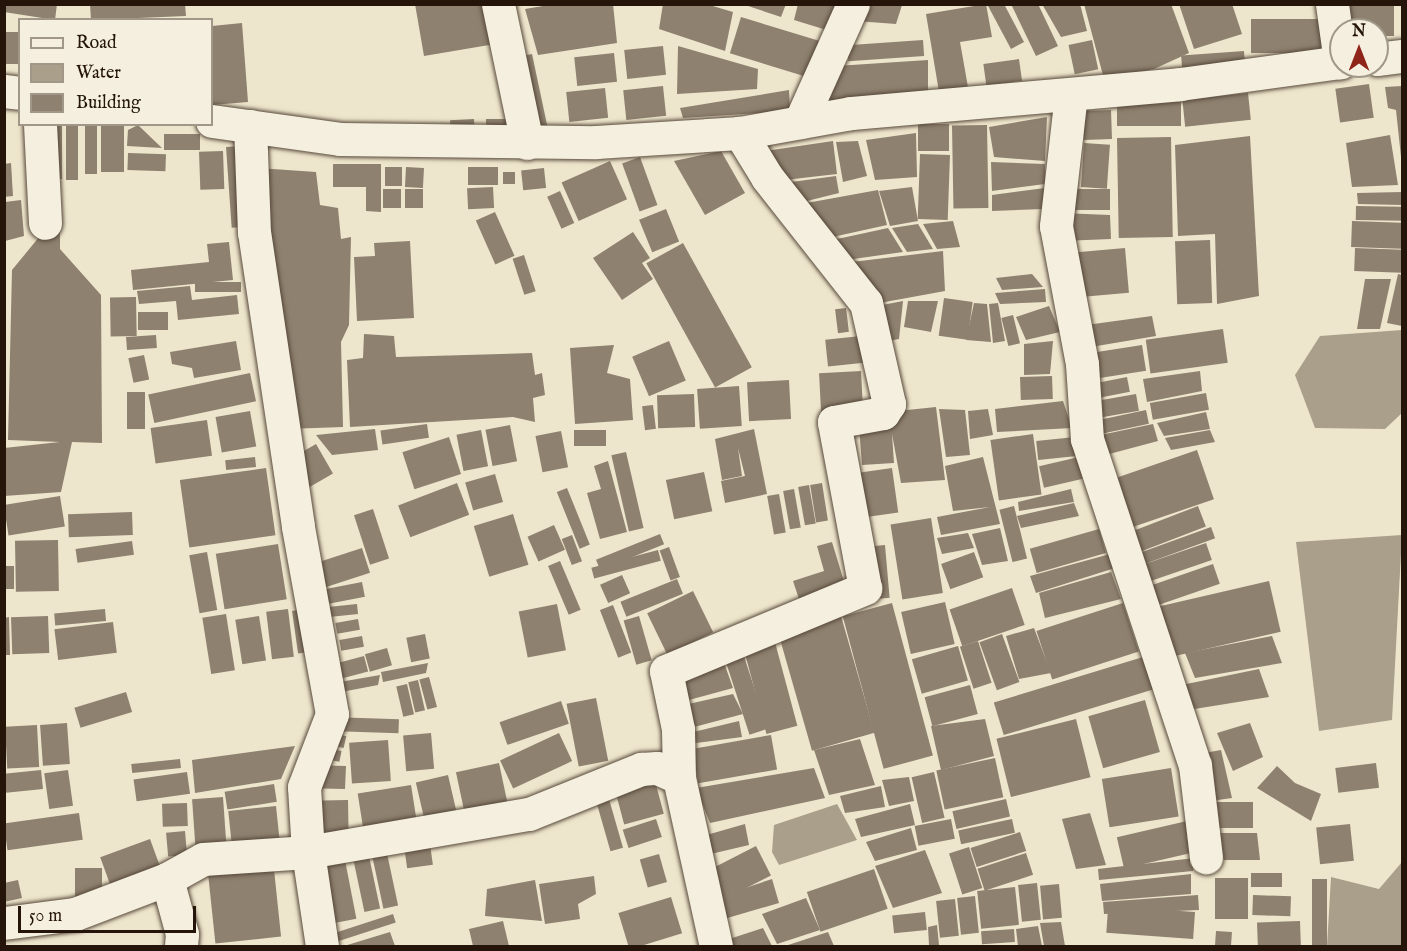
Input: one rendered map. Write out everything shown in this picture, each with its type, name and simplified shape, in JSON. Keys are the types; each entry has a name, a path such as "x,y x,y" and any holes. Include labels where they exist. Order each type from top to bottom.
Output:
{"street":[{"path":"498,4 527,143"},
{"path":"800,122 853,4"},
{"path":"213,121 340,139 527,143 740,133 851,113 1071,94 1329,63"},
{"path":"1071,94 1056,226 1082,364 1087,438 1195,765 1206,857"},
{"path":"40,126 45,223"},
{"path":"250,126 254,233 298,526 332,714 304,787 308,852 322,946"},
{"path":"716,946 680,778 678,729 666,671 865,588 834,422 883,413 889,404 866,303 767,177 740,133"},
{"path":"4,923 75,914 167,879 203,859 308,852 529,814 641,769 657,768 680,778"},
{"path":"167,879 182,934 180,946"}],"water":[{"path":"1402,330 1402,413 1385,429 1315,428 1295,375 1320,336"},
{"path":"1402,535 1392,720 1319,731 1296,542"},
{"path":"837,804 857,840 779,865 772,852 774,825"},
{"path":"1402,862 1402,946 1327,946 1331,877 1379,889"}],"building":[{"path":"4,4 57,4 55,18 4,12"},
{"path":"90,4 185,4 186,16 91,18"},
{"path":"415,4 489,4 495,44 424,56"},
{"path":"555,4 613,4 617,43 538,55 525,9"},
{"path":"663,4 706,4 733,12 725,51 659,29"},
{"path":"742,4 786,4 781,17"},
{"path":"798,4 844,4 833,32 794,20"},
{"path":"986,4 992,37 960,42 968,87 939,92 926,14"},
{"path":"987,4 1004,4 1024,42 1011,49"},
{"path":"1011,4 1038,4 1058,46 1036,56"},
{"path":"1042,4 1080,4 1087,31 1061,37"},
{"path":"1084,4 1171,4 1189,53 1154,69 1104,79"},
{"path":"1179,4 1232,4 1242,34 1194,49"},
{"path":"1343,4 1394,4 1394,36 1389,36 1389,18 1343,18"},
{"path":"862,5 902,5 896,24 856,21"},
{"path":"741,17 827,43 816,80 730,53"},
{"path":"1251,19 1327,19 1327,53 1251,53"},
{"path":"242,23 248,102 213,105 213,26"},
{"path":"6,32 18,32 18,64 6,64"},
{"path":"923,40 924,56 848,61 847,45"},
{"path":"1092,40 1098,69 1075,74 1069,45"},
{"path":"663,46 666,75 627,79 624,50"},
{"path":"678,46 758,69 757,89 677,94"},
{"path":"1244,51 1245,65 1182,69 1181,55"},
{"path":"614,53 617,82 577,86 574,57"},
{"path":"532,54 548,130 532,134 515,58"},
{"path":"1019,59 1022,81 986,86 983,64"},
{"path":"928,60 928,96 823,101 836,66"},
{"path":"1369,84 1374,118 1340,122 1335,89"},
{"path":"663,86 666,116 626,120 623,90"},
{"path":"1402,86 1401,157 1396,110 1388,108 1385,87"},
{"path":"605,88 608,118 569,122 566,92"},
{"path":"789,90 790,111 683,118 680,108"},
{"path":"1248,93 1251,120 1185,127 1182,100"},
{"path":"1117,98 1181,98 1181,126 1117,126"},
{"path":"1111,110 1112,139 1084,140 1083,111"},
{"path":"1047,117 1045,161 994,157 989,127"},
{"path":"474,119 475,137 451,138 450,120"},
{"path":"486,119 512,119 512,138 486,138"},
{"path":"918,124 949,124 949,151 918,151"},
{"path":"987,125 988,208 953,209 952,126"},
{"path":"42,126 62,126 62,179 42,179"},
{"path":"66,126 78,126 78,180 66,180"},
{"path":"85,126 97,126 97,174 85,174"},
{"path":"101,126 124,126 124,172 101,172"},
{"path":"139,126 162,148 127,146 128,130"},
{"path":"916,133 917,177 875,180 866,140"},
{"path":"164,134 200,134 200,150 164,150"},
{"path":"1390,135 1398,185 1352,187 1346,143"},
{"path":"1250,136 1259,296 1217,304 1215,234 1178,236 1175,145"},
{"path":"1171,137 1173,237 1119,238 1117,138"},
{"path":"833,141 837,174 776,181 758,152"},
{"path":"858,141 867,176 843,182 836,142"},
{"path":"1084,143 1110,145 1107,189 1081,187"},
{"path":"240,146 246,227 232,228 226,147"},
{"path":"223,151 224,189 200,190 199,152"},
{"path":"721,151 745,193 705,215 674,161"},
{"path":"128,153 166,154 165,171 127,170"},
{"path":"920,154 950,155 948,220 918,219"},
{"path":"640,157 657,205 640,211 622,163"},
{"path":"610,161 627,199 579,221 562,183"},
{"path":"991,162 1045,164 1045,184 992,191"},
{"path":"11,163 13,196 4,197 4,164"},
{"path":"333,164 381,164 381,212 366,211 366,187 333,187"},
{"path":"385,167 402,167 402,186 385,186"},
{"path":"406,167 424,168 423,188 405,187"},
{"path":"468,167 498,167 498,185 468,185"},
{"path":"258,168 316,172 320,205 338,208 341,239 351,237 349,325 341,342 343,427 287,429"},
{"path":"544,168 546,188 523,190 521,170"},
{"path":"503,172 515,172 515,184 503,184"},
{"path":"836,176 839,193 795,204 784,183"},
{"path":"493,187 494,208 468,209 467,188"},
{"path":"912,187 918,221 890,226 879,191"},
{"path":"1045,188 1044,209 992,211 992,195"},
{"path":"383,189 401,189 401,208 383,208"},
{"path":"405,189 423,189 423,208 405,208"},
{"path":"1065,189 1110,189 1110,210 1065,210"},
{"path":"878,190 887,225 828,238 801,204"},
{"path":"560,191 574,223 561,229 547,197"},
{"path":"1402,192 1402,205 1358,204 1357,193"},
{"path":"21,200 24,236 5,241 5,202"},
{"path":"1356,206 1402,207 1402,221 1356,220"},
{"path":"666,209 679,241 652,252 639,220"},
{"path":"495,212 515,256 495,264 476,221"},
{"path":"1061,213 1110,215 1111,239 1062,241"},
{"path":"953,221 960,247 937,249 923,224"},
{"path":"1352,221 1402,223 1401,249 1351,247"},
{"path":"918,224 933,249 907,252 892,228"},
{"path":"49,225 60,228 60,249 101,295 102,443 72,442 61,492 4,496 4,448 60,442 8,440 12,270"},
{"path":"888,228 903,252 839,261 828,241"},
{"path":"633,232 650,258 642,263 653,279 622,300 593,258"},
{"path":"1210,240 1212,303 1177,304 1175,241"},
{"path":"410,241 414,318 357,321 354,257 375,256 374,243"},
{"path":"229,242 233,280 133,290 131,270 209,262 207,244"},
{"path":"683,243 752,367 715,388 646,263"},
{"path":"1125,248 1129,293 1075,298 1071,253"},
{"path":"1355,248 1402,250 1401,273 1354,271"},
{"path":"943,251 945,291 874,304 852,262"},
{"path":"524,255 536,291 524,295 513,259"},
{"path":"1032,274 1043,287 1002,290 996,278"},
{"path":"1398,274 1402,275 1402,326 1387,323"},
{"path":"1365,279 1391,279 1380,329 1357,329"},
{"path":"195,282 241,282 241,292 195,292"},
{"path":"190,286 192,300 237,295 239,314 178,320 176,301 139,304 137,291"},
{"path":"1045,289 1046,302 1000,304 995,293"},
{"path":"110,297 136,297 137,336 111,336"},
{"path":"944,298 973,302 967,340 939,336"},
{"path":"903,301 899,339 877,343 872,307"},
{"path":"908,301 938,301 931,332 904,327"},
{"path":"974,303 987,304 991,342 966,340"},
{"path":"998,303 1005,341 993,343 989,304"},
{"path":"1049,306 1060,332 1026,340 1016,317"},
{"path":"846,308 849,332 838,333 835,309"},
{"path":"138,312 168,312 168,330 138,330"},
{"path":"1013,315 1020,343 1008,346 1001,318"},
{"path":"1152,316 1156,336 1085,348 1079,326"},
{"path":"1223,329 1228,363 1150,374 1146,340"},
{"path":"364,334 394,336 396,357 532,353 535,375 542,373 545,395 533,398 535,422 513,417 350,427 347,360 363,358"},
{"path":"156,335 157,348 127,350 126,337"},
{"path":"861,336 864,363 828,367 825,340"},
{"path":"236,341 241,370 194,378 192,368 172,364 170,352"},
{"path":"669,341 686,381 649,396 632,357"},
{"path":"1053,341 1050,374 1024,375 1024,344"},
{"path":"614,345 607,373 630,379 633,420 575,424 570,348"},
{"path":"1142,345 1146,371 1100,378 1096,352"},
{"path":"144,355 149,379 134,383 128,358"},
{"path":"861,371 863,410 821,412 819,373"},
{"path":"1200,371 1202,391 1147,402 1143,379"},
{"path":"250,373 256,401 154,423 148,395"},
{"path":"1052,376 1053,399 1021,400 1020,377"},
{"path":"1127,377 1130,392 1099,398 1097,383"},
{"path":"789,380 791,419 749,421 747,382"},
{"path":"739,386 742,426 700,429 697,389"},
{"path":"127,392 145,392 145,429 127,429"},
{"path":"1206,393 1209,410 1153,420 1150,403"},
{"path":"694,394 695,427 658,428 657,395"},
{"path":"1136,394 1139,411 1091,419 1088,403"},
{"path":"1063,401 1072,428 997,432 995,409"},
{"path":"653,405 656,429 645,430 642,406"},
{"path":"936,407 945,480 901,483 892,434 894,463 862,465 859,427 888,412"},
{"path":"939,409 965,410 970,455 946,457"},
{"path":"988,409 993,435 970,439 968,411"},
{"path":"1146,410 1149,424 1091,436 1088,422"},
{"path":"250,411 256,446 222,453 216,417"},
{"path":"1206,412 1210,429 1164,436 1157,423"},
{"path":"207,420 212,456 156,464 151,428"},
{"path":"427,424 429,438 382,444 380,431"},
{"path":"1153,424 1158,441 1098,457 1091,437"},
{"path":"510,425 517,461 493,466 485,430"},
{"path":"375,429 378,450 332,455 316,435"},
{"path":"754,429 767,494 725,503 721,481 745,476 738,448 742,476 722,480 715,439"},
{"path":"481,430 488,466 464,471 456,435"},
{"path":"574,430 606,430 606,446 574,446"},
{"path":"1210,430 1215,442 1171,450 1165,438"},
{"path":"561,431 568,467 543,472 535,436"},
{"path":"1033,434 1041,494 999,500 990,440"},
{"path":"449,437 461,474 414,489 402,452"},
{"path":"1075,437 1077,456 1038,460 1036,441"},
{"path":"316,444 333,473 301,492 284,462"},
{"path":"1197,450 1214,499 1127,529 1110,480"},
{"path":"626,452 644,528 629,531 611,455"},
{"path":"255,457 256,467 226,470 225,460"},
{"path":"983,457 1000,524 941,535 937,517 990,507 953,511 945,466"},
{"path":"1079,457 1084,478 1044,488 1039,466"},
{"path":"608,461 627,532 600,539 587,493 601,489 594,466"},
{"path":"266,468 275,535 189,547 180,480"},
{"path":"892,468 898,513 867,517 860,472"},
{"path":"704,472 712,511 674,519 666,480"},
{"path":"495,474 503,502 473,510 465,483"},
{"path":"457,483 469,515 410,537 398,506"},
{"path":"822,483 828,521 816,522 810,485"},
{"path":"809,485 816,523 805,525 798,487"},
{"path":"567,488 590,545 580,549 557,492"},
{"path":"794,489 801,527 790,529 783,491"},
{"path":"1071,489 1074,502 1019,511 1018,502"},
{"path":"779,494 786,532 774,534 767,496"},
{"path":"60,496 65,527 9,536 4,505"},
{"path":"1074,503 1079,516 1021,528 1017,516"},
{"path":"1014,506 1027,558 1013,562 999,510"},
{"path":"1198,506 1206,527 1131,555 1123,535"},
{"path":"373,509 389,558 370,565 354,515"},
{"path":"132,512 133,535 69,537 68,514"},
{"path":"513,514 528,565 489,577 474,526"},
{"path":"931,518 943,593 902,599 891,524"},
{"path":"554,525 565,550 538,561 528,537"},
{"path":"1211,527 1215,538 1140,566 1136,554"},
{"path":"1000,528 1008,561 982,565 972,534"},
{"path":"1099,529 1106,553 1037,573 1030,549"},
{"path":"968,533 974,548 942,554 937,538"},
{"path":"660,534 664,544 600,570 596,560"},
{"path":"572,535 582,561 572,565 562,539"},
{"path":"58,540 59,591 16,592 15,541"},
{"path":"132,541 134,555 78,563 76,549"},
{"path":"832,542 846,588 800,602 793,581 824,571 817,546"},
{"path":"1206,543 1212,560 1151,581 1145,564"},
{"path":"278,544 287,599 225,609 216,554"},
{"path":"885,545 890,598 877,599 872,546"},
{"path":"669,547 680,577 671,580 660,550"},
{"path":"362,548 370,573 314,591 306,566"},
{"path":"658,550 661,561 594,578 591,568"},
{"path":"207,552 217,610 200,613 189,555"},
{"path":"974,552 983,577 950,589 941,564"},
{"path":"1110,554 1115,568 1036,593 1030,576"},
{"path":"560,561 581,610 569,615 548,566"},
{"path":"1213,564 1220,584 1156,606 1149,586"},
{"path":"5,566 14,566 14,589 5,589"},
{"path":"1111,572 1121,599 1045,618 1039,593"},
{"path":"622,575 630,593 608,603 600,585"},
{"path":"677,579 683,594 626,617 620,602"},
{"path":"1269,581 1281,632 1172,657 1160,606"},
{"path":"362,582 365,597 316,606 313,592"},
{"path":"1012,588 1025,625 962,646 950,609"},
{"path":"693,591 713,632 667,655 647,613"},
{"path":"837,602 874,733 812,751 775,620"},
{"path":"945,602 955,644 911,654 901,612"},
{"path":"892,603 933,756 884,769 843,616"},
{"path":"1123,603 1139,652 1052,680 1036,631"},
{"path":"357,604 358,614 317,618 316,608"},
{"path":"557,604 566,650 528,658 519,611"},
{"path":"613,605 631,653 618,658 600,610"},
{"path":"105,609 106,621 55,625 54,613"},
{"path":"288,609 294,657 272,659 266,612"},
{"path":"299,610 305,653 298,654 292,611"},
{"path":"226,614 235,670 211,674 202,618"},
{"path":"48,616 49,653 12,654 11,617"},
{"path":"259,616 266,660 242,664 235,620"},
{"path":"639,616 652,660 636,665 624,620"},
{"path":"9,617 10,655 4,655 4,618"},
{"path":"358,619 360,630 337,634 335,623"},
{"path":"113,622 117,653 58,660 54,629"},
{"path":"1034,628 1051,673 1019,679 1006,636"},
{"path":"772,631 797,726 766,734 741,639"},
{"path":"425,634 430,659 411,662 406,638"},
{"path":"1002,634 1019,682 997,690 979,642"},
{"path":"362,636 364,647 341,651 339,640"},
{"path":"1272,636 1282,663 1195,678 1185,653"},
{"path":"978,641 992,683 974,689 960,647"},
{"path":"958,646 968,681 922,694 912,659"},
{"path":"741,647 768,729 750,735 723,653"},
{"path":"387,648 392,665 370,672 365,654"},
{"path":"364,656 368,671 332,681 328,666"},
{"path":"722,657 733,688 678,703 673,673"},
{"path":"1143,657 1153,690 1004,735 994,703"},
{"path":"428,663 426,673 383,682 381,672"},
{"path":"1259,669 1269,697 1182,711 1172,687"},
{"path":"380,675 378,685 336,693 334,683"},
{"path":"429,677 437,707 427,710 419,680"},
{"path":"418,680 425,710 415,712 408,682"},
{"path":"407,684 414,714 403,717 396,686"},
{"path":"970,685 978,714 932,726 925,697"},
{"path":"126,692 132,712 80,728 74,708"},
{"path":"733,694 743,714 683,730 675,707"},
{"path":"596,698 608,761 579,767 567,704"},
{"path":"1145,700 1160,752 1103,768 1088,716"},
{"path":"561,701 569,724 507,745 500,722"},
{"path":"331,717 399,719 398,733 331,731"},
{"path":"985,719 994,756 941,770 931,726"},
{"path":"1076,719 1091,777 1011,797 996,739"},
{"path":"739,721 742,737 681,745 681,735"},
{"path":"67,723 70,764 43,766 40,725"},
{"path":"1250,723 1263,757 1233,771 1217,733"},
{"path":"37,725 39,767 7,769 5,727"},
{"path":"319,730 346,736 344,748 316,742"},
{"path":"431,733 434,769 406,771 403,735"},
{"path":"559,733 572,761 513,789 500,760"},
{"path":"771,735 777,769 698,783 692,749"},
{"path":"860,739 875,785 829,795 814,750"},
{"path":"388,740 391,781 352,784 349,743"},
{"path":"295,746 281,779 195,793 192,760"},
{"path":"316,746 342,751 339,762 314,757"},
{"path":"1221,750 1232,798 1204,802 1199,754"},
{"path":"995,758 1003,797 945,810 936,770"},
{"path":"180,759 181,768 132,773 131,764"},
{"path":"499,763 508,807 465,816 456,772"},
{"path":"1376,763 1379,788 1338,793 1335,768"},
{"path":"309,765 346,766 345,789 298,788"},
{"path":"1277,766 1295,783 1321,794 1311,821 1257,788"},
{"path":"814,768 825,798 710,823 696,788"},
{"path":"1171,768 1179,816 1110,827 1102,779"},
{"path":"41,770 43,789 6,793 4,774"},
{"path":"68,770 73,806 49,809 44,773"},
{"path":"187,772 190,794 137,801 134,780"},
{"path":"934,772 945,818 922,823 912,777"},
{"path":"448,775 456,811 424,818 416,782"},
{"path":"909,777 914,801 889,806 882,780"},
{"path":"655,781 664,814 624,824 615,792"},
{"path":"274,784 277,802 227,810 225,792"},
{"path":"411,785 417,823 364,831 358,793"},
{"path":"881,786 885,807 845,813 840,796"},
{"path":"607,792 623,848 610,851 595,796"},
{"path":"223,797 227,852 196,854 192,799"},
{"path":"1006,799 1010,817 956,829 952,811"},
{"path":"348,800 349,841 310,842 309,801"},
{"path":"1203,802 1253,802 1253,828 1203,828"},
{"path":"187,803 188,826 163,827 162,804"},
{"path":"910,804 915,825 861,837 855,819"},
{"path":"276,806 280,843 232,848 228,811"},
{"path":"79,813 83,840 7,850 4,824"},
{"path":"1090,813 1106,865 1076,869 1062,819"},
{"path":"656,819 662,837 629,848 623,830"},
{"path":"951,819 955,839 918,846 915,826"},
{"path":"1012,819 1015,833 961,844 958,830"},
{"path":"1187,821 1194,852 1124,868 1117,837"},
{"path":"745,824 749,845 698,857 696,838"},
{"path":"1350,824 1354,861 1320,864 1316,828"},
{"path":"911,828 917,850 875,861 866,842"},
{"path":"185,831 187,855 168,857 166,833"},
{"path":"1020,832 1026,851 977,867 971,848"},
{"path":"1208,833 1257,833 1260,860 1213,860"},
{"path":"429,837 433,865 407,868 403,841"},
{"path":"150,839 161,869 111,887 100,857"},
{"path":"385,844 398,906 383,909 370,847"},
{"path":"756,846 771,875 720,901 705,872"},
{"path":"367,847 380,909 364,912 351,850"},
{"path":"969,847 982,888 962,894 949,853"},
{"path":"925,850 942,893 893,908 875,866"},
{"path":"1026,853 1033,875 985,891 977,869"},
{"path":"659,854 667,882 648,887 640,860"},
{"path":"344,855 356,919 323,925 311,861"},
{"path":"1195,858 1193,871 1099,880 1098,869"},
{"path":"273,860 281,937 215,943 207,867"},
{"path":"75,868 102,868 102,900 75,900"},
{"path":"874,869 888,909 821,932 807,892"},
{"path":"1251,873 1282,873 1282,887 1251,887"},
{"path":"1191,874 1191,894 1102,901 1100,884"},
{"path":"594,876 596,894 578,904 580,919 545,924 539,884"},
{"path":"1215,878 1248,878 1248,919 1215,919"},
{"path":"772,879 779,903 724,919 712,899"},
{"path":"1312,879 1327,879 1327,946 1312,946"},
{"path":"18,880 22,898 4,902 4,883"},
{"path":"535,880 542,921 485,916 487,889"},
{"path":"1037,883 1041,920 1022,922 1018,885"},
{"path":"1059,884 1062,918 1043,920 1040,886"},
{"path":"1015,887 1019,925 981,929 977,891"},
{"path":"1198,895 1199,910 1104,914 1103,902"},
{"path":"1253,895 1291,896 1290,916 1252,915"},
{"path":"975,896 979,933 961,935 957,898"},
{"path":"671,897 682,933 641,946 628,946 618,913"},
{"path":"806,898 820,930 777,944 762,914"},
{"path":"955,899 959,936 940,938 936,901"},
{"path":"1108,906 1195,912 1193,939 1106,933"},
{"path":"925,912 927,930 894,933 892,915"},
{"path":"393,914 396,923 332,943 329,935"},
{"path":"503,921 509,946 473,946 469,929"},
{"path":"1300,921 1301,946 1258,946 1257,923"},
{"path":"1061,922 1065,946 1044,946 1040,923"},
{"path":"937,925 939,945 929,945 928,927"},
{"path":"1038,926 1042,946 1018,946 1016,929"},
{"path":"763,928 772,946 722,946 720,942"},
{"path":"1014,929 1015,942 982,944 981,931"},
{"path":"1216,931 1232,932 1231,946 1215,946"},
{"path":"390,932 395,946 344,946"},
{"path":"828,932 834,946 785,946"}]}
